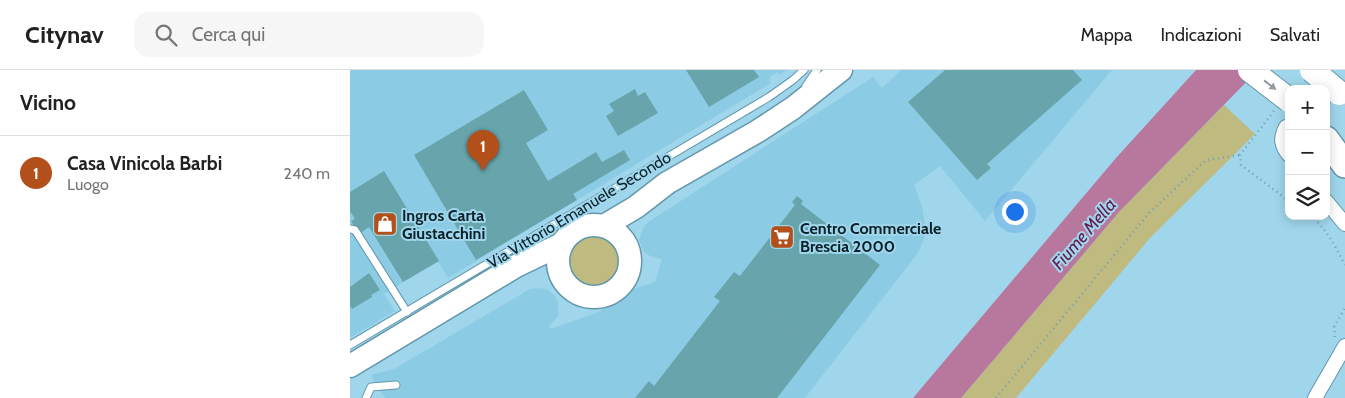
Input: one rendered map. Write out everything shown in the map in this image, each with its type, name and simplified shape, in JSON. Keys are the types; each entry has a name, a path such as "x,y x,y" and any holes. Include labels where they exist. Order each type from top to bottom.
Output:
{"highway":[{"path":"1250,70 1281,105"},
{"path":"1312,70 1339,93"},
{"path":"1330,144 1345,165"}],"main road":[{"name":"Via Vittorio Emanuele Secondo","path":"604,226 636,207 667,183 758,131 792,108 841,70"},
{"name":"Via Vittorio Emanuele Secondo","path":"626,244 636,207"},
{"name":"Via Vittorio Emanuele Secondo","path":"592,225 604,226 615,231 626,244 630,257 628,275 621,285 612,292 590,297 579,294 569,287 562,278 558,267 558,255 562,244 569,235 580,228 592,225"},
{"name":"Via Vittorio Emanuele Secondo","path":"350,366 516,266 562,244"},
{"name":"Via Vittorio Emanuele Secondo","path":"516,266 543,268 562,278"}],"street":[{"path":"1285,129 1281,142 1285,148"},
{"path":"1330,206 1345,224"},
{"path":"1315,398 1345,346"}],"lane":[{"name":"Via Vittorio Emanuele Secondo","path":"350,345 769,97 804,70"},
{"path":"792,108 817,70"},
{"path":"350,229 355,230 407,312"},
{"path":"366,398 369,390 374,386 396,386"}],"path":[{"path":"996,398 1148,213 1206,160 1240,155 1281,105"},
{"path":"1240,155 1241,165 1285,198"},
{"path":"1315,220 1334,245 1345,265"},
{"path":"764,308 806,340"}],"shaded area":[{"path":"350,70 786,70 780,75 777,72 769,78 771,83 448,278 438,261 384,294 395,311 350,338"},
{"name":"Centro Commerciale Brescia 2000","path":"901,70 1112,70 985,221 940,166 914,185 922,206 925,225 924,239 918,253 805,398 385,398 374,381 371,375 394,369 530,289 540,288 548,290 558,302 558,316 549,326 551,329 601,311 607,302 630,290 655,282 662,259 650,256 644,252 639,240 643,228 648,222 873,77 882,88"},
{"path":"1224,105 1255,134 1150,238 1016,398 961,398 1119,212"},
{"path":"596,234 606,236 615,242 621,251 623,261 621,271 615,280 606,286 596,288 586,286 577,280 571,271 569,261 571,251 577,242 586,236"}],"water":[{"name":"Fiume Mella","path":"1196,70 1258,70 1119,212 961,398 913,398 1116,158"}],"building":[{"path":"686,70 754,70 759,77 709,107"},
{"path":"945,70 1073,70 1082,80 987,164 991,168 977,180 908,102"},
{"path":"635,89 638,96 645,92 658,113 618,136 606,116 614,111 609,104"},
{"path":"524,90 548,130 526,143 548,181 596,152 602,162 624,150 630,160 573,194 577,200 476,260 414,155"},
{"name":"Ingros Carta Giustacchini","path":"384,171 439,261 403,282 369,227 359,234 351,221 355,219 350,211 350,192"},
{"path":"797,196 803,201 801,204 880,265 777,398 635,398 649,381 654,386 720,301 714,297 734,272 740,276 795,205 792,202"},
{"path":"369,273 380,290 352,309 350,306 350,287"}],"place":[{"name":"Casa Vinicola Barbi","path":"483,171"},
{"name":"Ingros Carta Giustacchini","path":"385,224"},
{"name":"Centro Commerciale Brescia 2000","path":"782,237"}]}
